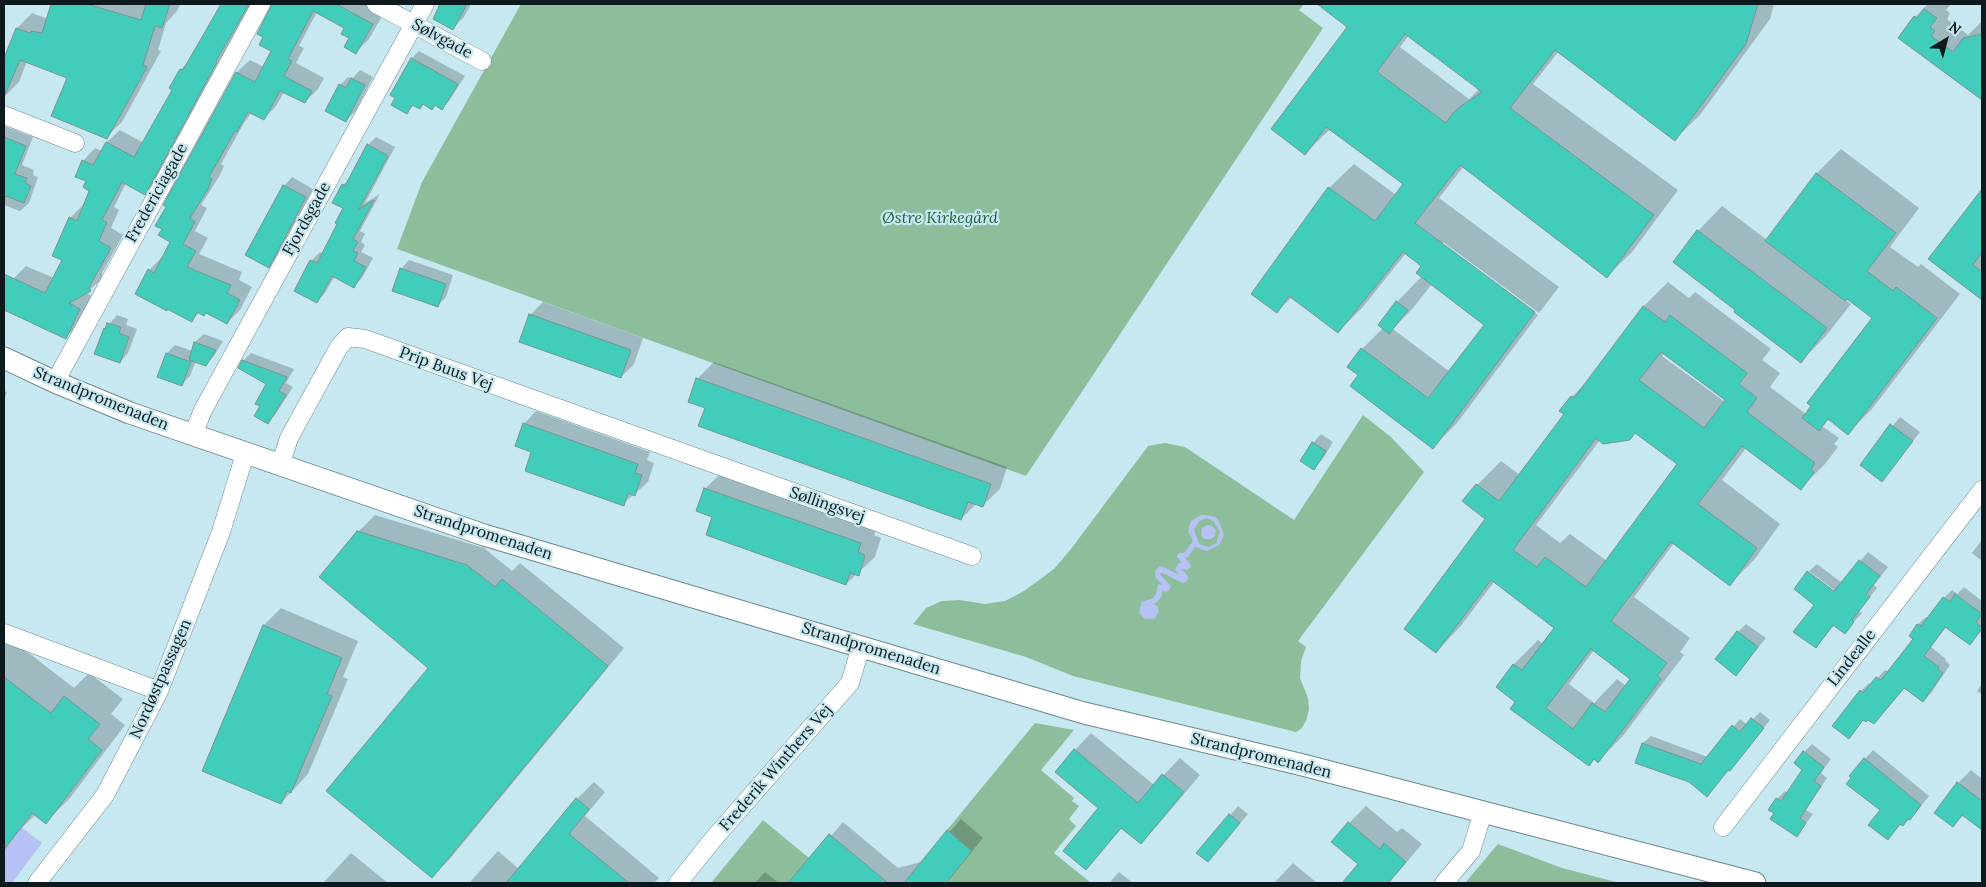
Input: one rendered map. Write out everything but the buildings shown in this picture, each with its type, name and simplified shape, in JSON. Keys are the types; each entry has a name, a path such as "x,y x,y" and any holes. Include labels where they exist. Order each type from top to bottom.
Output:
{"street":[{"name":"Fredericiagade","path":"55,382 66,358 261,4"},
{"name":"Sølvgade","path":"376,4 482,61"},
{"name":"Fjordsgade","path":"193,436 203,410 425,4"},
{"path":"4,115 75,143"},
{"name":"Prip Buus Vej","path":"280,466 289,438 339,347 348,337 365,339 682,453"},
{"name":"Strandpromenaden","path":"4,358 55,382 130,413 484,535 1084,713 1309,767 1755,883"},
{"name":"Søllingsvej","path":"682,453 972,556"},
{"name":"Nordøstpassagen","path":"37,883 105,795 159,692 221,532 245,454"},
{"name":"Lindealle","path":"1723,826 1982,490"},
{"path":"4,633 159,692"},
{"name":"Frederik Winthers Vej","path":"678,883 715,837 850,683 861,646"},
{"path":"1444,883 1471,850 1483,812"}],"green space":[{"name":"Østre Kirkegård","path":"521,4 1304,4 1299,10 1323,28 1026,476 397,249 422,182"},
{"path":"1363,415 1391,437 1424,472 1298,641 1306,647 1301,661 1300,678 1308,698 1309,709 1306,721 1301,729 1296,732 1073,676 1026,657 913,624 926,608 942,601 960,600 985,604 1005,601 1024,591 1054,569 1148,446 1165,443 1185,447 1294,520"},
{"path":"1035,723 1074,730 1041,770 1074,798 1072,801 1079,806 1069,819 1076,826 1054,853 1091,883 946,883 971,851 947,830"},
{"path":"763,820 809,858 788,883 711,883"},
{"path":"1498,844 1562,868 1620,883 1465,883"}],"water":[{"path":"1201,515 1215,517 1219,521 1224,535 1219,545 1207,551 1196,547 1188,531 1191,521","holes":["1207,518 1214,522 1220,532 1216,543 1209,547 1199,544 1194,530 1199,521"]},
{"path":"1207,525 1212,526 1216,530 1215,536 1211,539 1204,539 1201,535 1202,528"},
{"path":"4,814 42,843 12,883 4,883"}],"waterway":[{"path":"1149,612 1149,609 1152,609 1150,614 1145,610 1149,605 1155,608 1156,611 1153,616 1146,616 1142,612 1144,604 1154,601 1159,595 1160,587 1166,589 1168,587 1158,576 1158,572 1161,569 1183,580 1185,579 1178,569 1181,565 1188,566 1180,556 1186,555 1194,544"}]}
